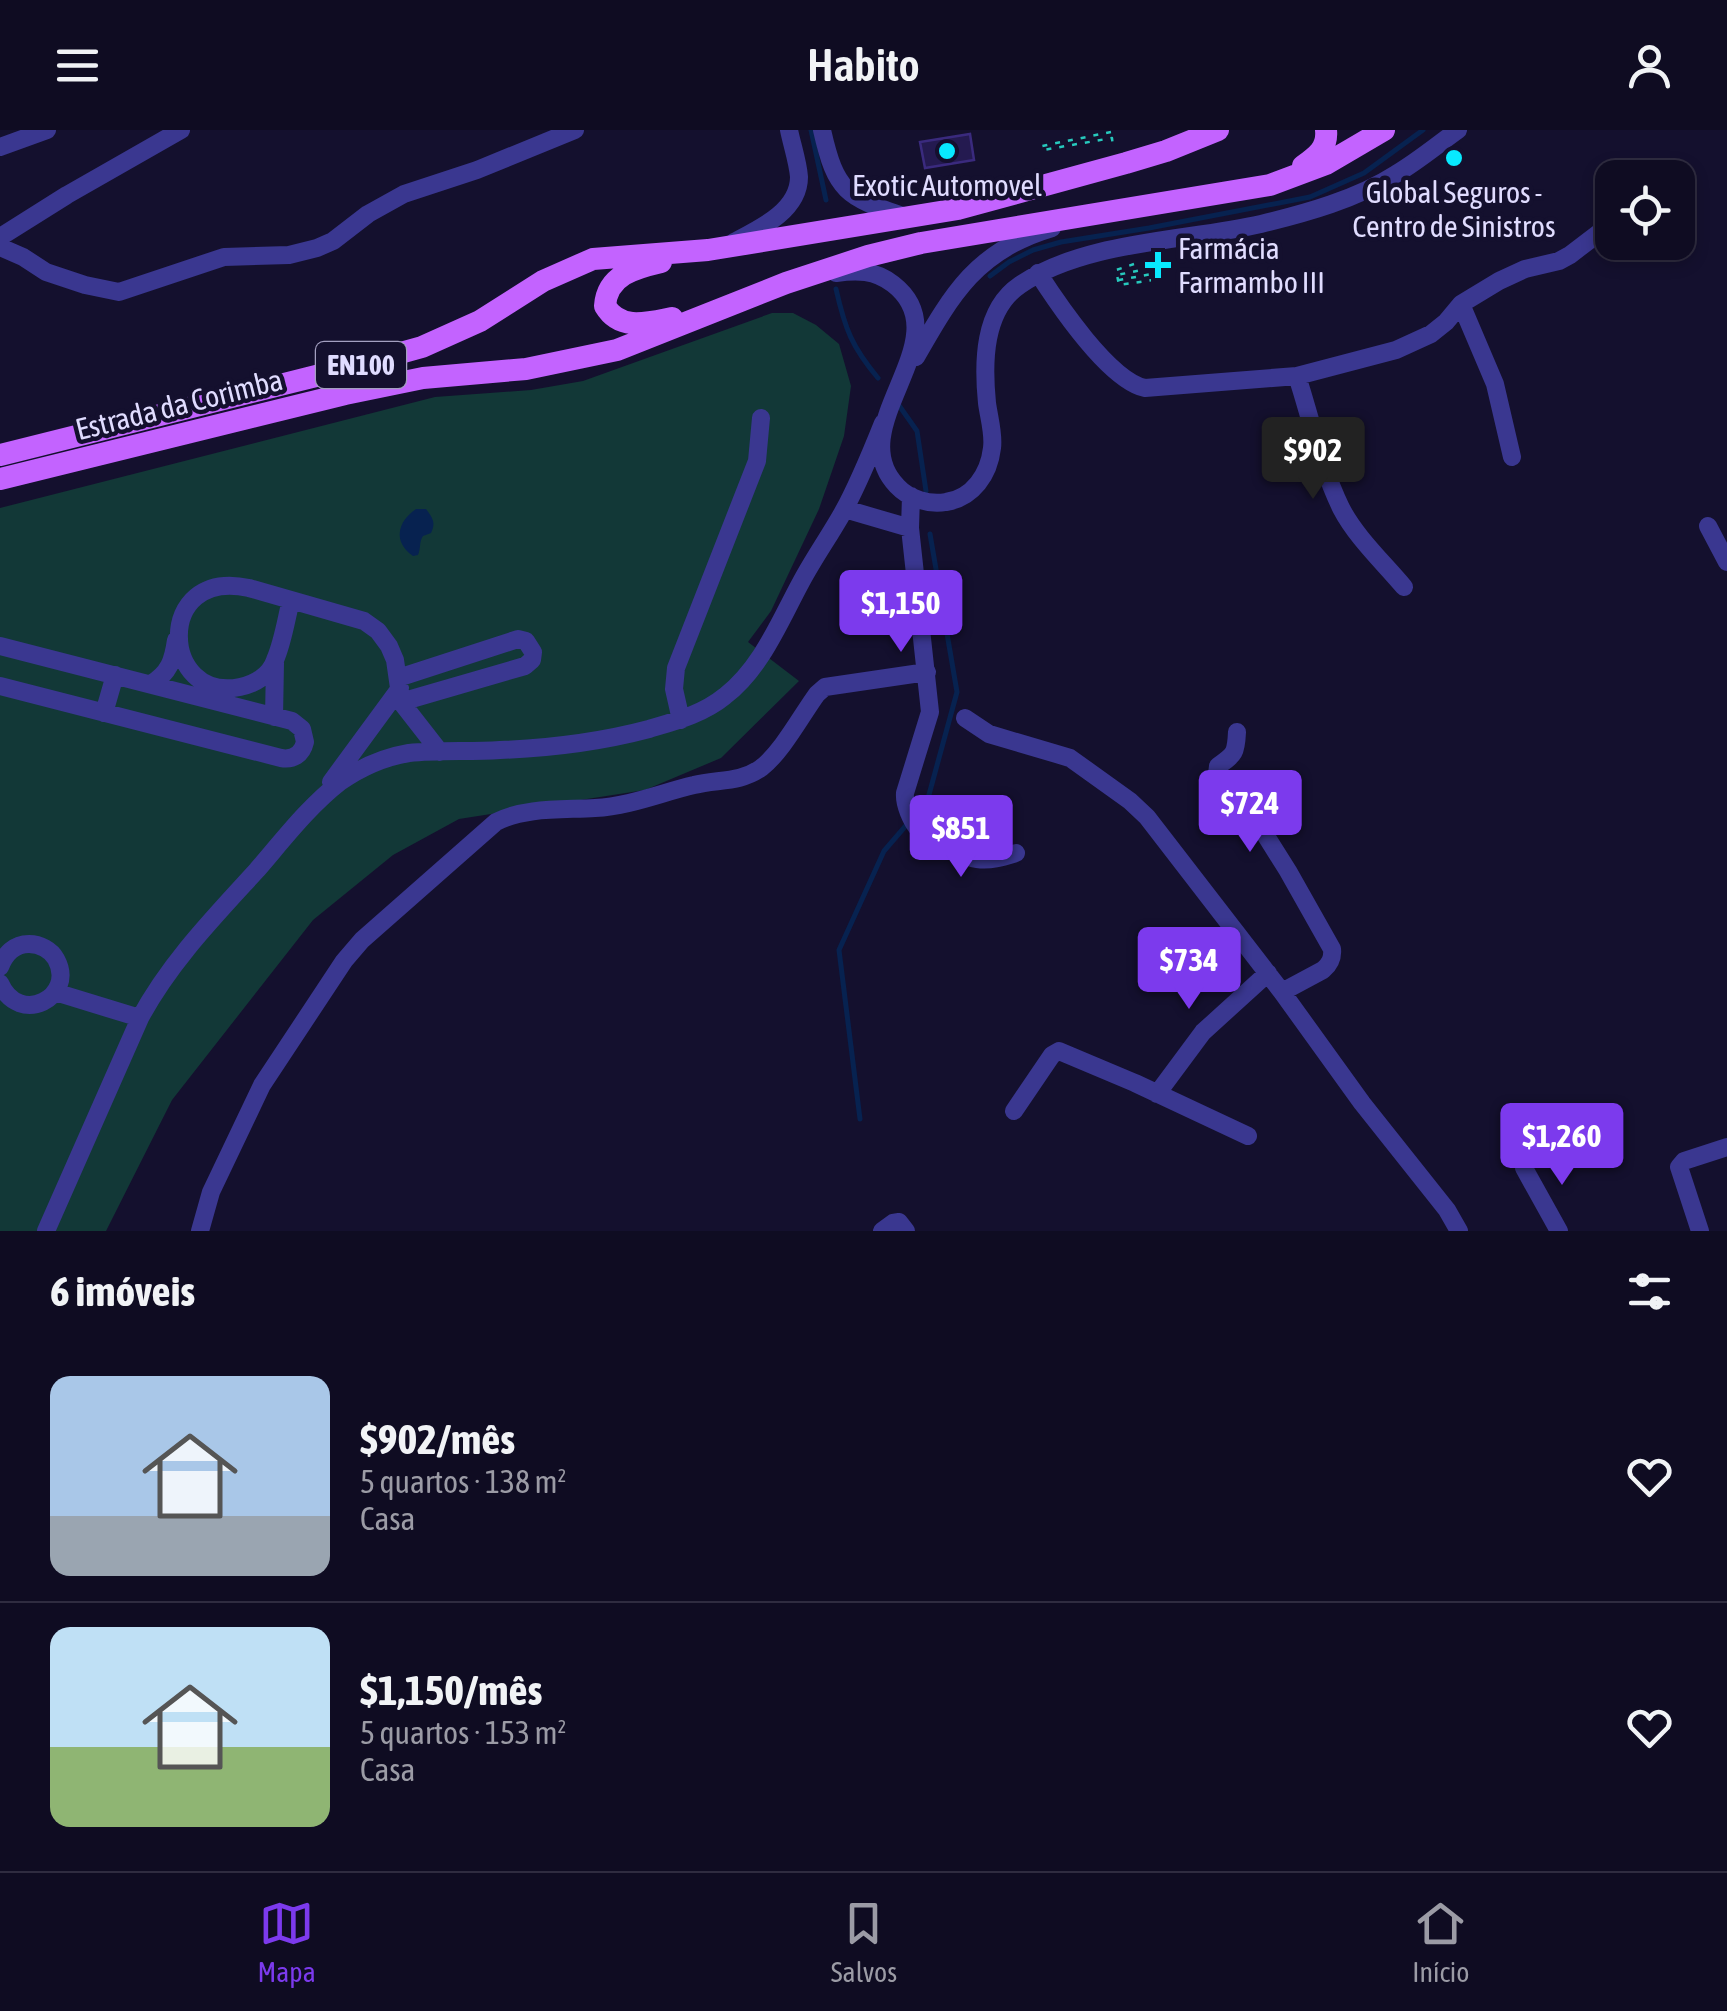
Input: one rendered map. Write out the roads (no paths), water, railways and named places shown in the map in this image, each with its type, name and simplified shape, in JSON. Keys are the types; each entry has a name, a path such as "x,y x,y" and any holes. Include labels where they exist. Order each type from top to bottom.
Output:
{"main road":[{"name":"EN100","path":"715,249 958,209 1166,151 1218,130"},
{"path":"1270,185 1316,156 1324,148 1326,130"},
{"name":"EN100","path":"722,308 786,282 921,243 1270,185 1326,164 1384,130"},
{"path":"715,249 620,276 608,288 604,306 614,318 630,324 722,308"},
{"name":"Estrada da Corimba","path":"0,455 422,348 480,321 543,281 594,260 715,249"},
{"name":"Estrada da Corimba","path":"0,479 345,394 423,378 555,364 617,350 722,308"}],"street":[{"path":"0,147 47,130"},
{"path":"0,237 181,130"},
{"path":"0,247 46,272 120,292 224,257 289,255 317,248 333,242 368,214 404,194 477,170 575,130"},
{"path":"715,249 774,219 796,192 799,179 789,130"},
{"path":"822,130 829,163 840,185 862,201 906,218"},
{"path":"884,423 883,463 893,482 911,496 948,502 973,490 982,479 992,448 986,356 994,316 1016,288 1076,258 1132,252 1259,224 1351,196 1394,176 1458,130"},
{"path":"896,392 949,300 965,280 1015,244 1096,215"},
{"path":"1038,274 1074,324 1120,376 1144,388 1297,376 1396,350 1431,334 1461,304 1499,281 1524,269 1558,261 1595,235"},
{"path":"316,803 342,780 374,762 408,754 560,746 621,736 704,710 744,679 862,474 912,352 916,322 900,290 879,275 857,270 786,282"},
{"path":"1461,304 1496,384 1512,457"},
{"path":"1297,376 1342,511 1404,587"},
{"path":"682,720 674,689 676,668 756,461 761,418"},
{"path":"911,496 910,528 930,712 905,793 906,805 918,829 958,853 994,860 1016,853"},
{"path":"845,508 910,528"},
{"path":"1708,526 1727,562"},
{"path":"151,684 170,667 186,608 198,595 232,584 364,621 378,631 395,660 399,689 440,752"},
{"path":"274,717 275,663 291,600"},
{"path":"179,625 178,641 190,671 218,688 250,684 275,663"},
{"path":"46,1231 140,1018 167,974 316,803 399,689 518,640 526,641 534,652 525,666 399,689"},
{"path":"0,646 292,721 305,735 304,748 294,758 280,758 0,686"},
{"path":"200,1231 212,1192 262,1085 344,961 362,940 496,822 519,813 609,808 693,784 737,780 760,769 771,758 825,687 927,672"},
{"path":"104,713 116,675"},
{"path":"966,718 989,734 1070,758 1146,816 1447,1210 1459,1231"},
{"path":"1237,732 1234,755 1218,766 1217,774 1260,828 1332,949 1328,966 1282,992"},
{"path":"0,967 14,948 34,944 44,947 58,962 60,972 60,982 48,1000 28,1006 10,999 0,984"},
{"path":"1157,1094 1204,1032 1268,973"},
{"path":"55,992 140,1018"},
{"path":"1014,1112 1052,1055 1059,1052 1248,1136"},
{"path":"1700,1231 1679,1167 1684,1160 1727,1146"},
{"path":"1524,1168 1559,1231"},
{"path":"882,1231 899,1222 906,1231"}],"water":[{"path":"416,509 426,509 433,526 431,533 423,536 418,555 413,556 402,545 400,532"}],"waterway":[{"path":"811,130 826,200"},
{"path":"990,276 1033,250 1061,242 1310,197 1364,173 1423,130"},
{"path":"836,289 851,337 878,378"},
{"path":"898,404 917,431 926,491"},
{"path":"916,814 927,802 957,692 930,534"},
{"path":"860,1119 839,950 884,851 909,822"}],"place":[{"name":"Exotic Automovel","path":"947,151"},
{"name":"Global Seguros - Centro de Sinistros","path":"1454,158"},
{"name":"Farmácia Farmambo III","path":"1158,265"}]}
